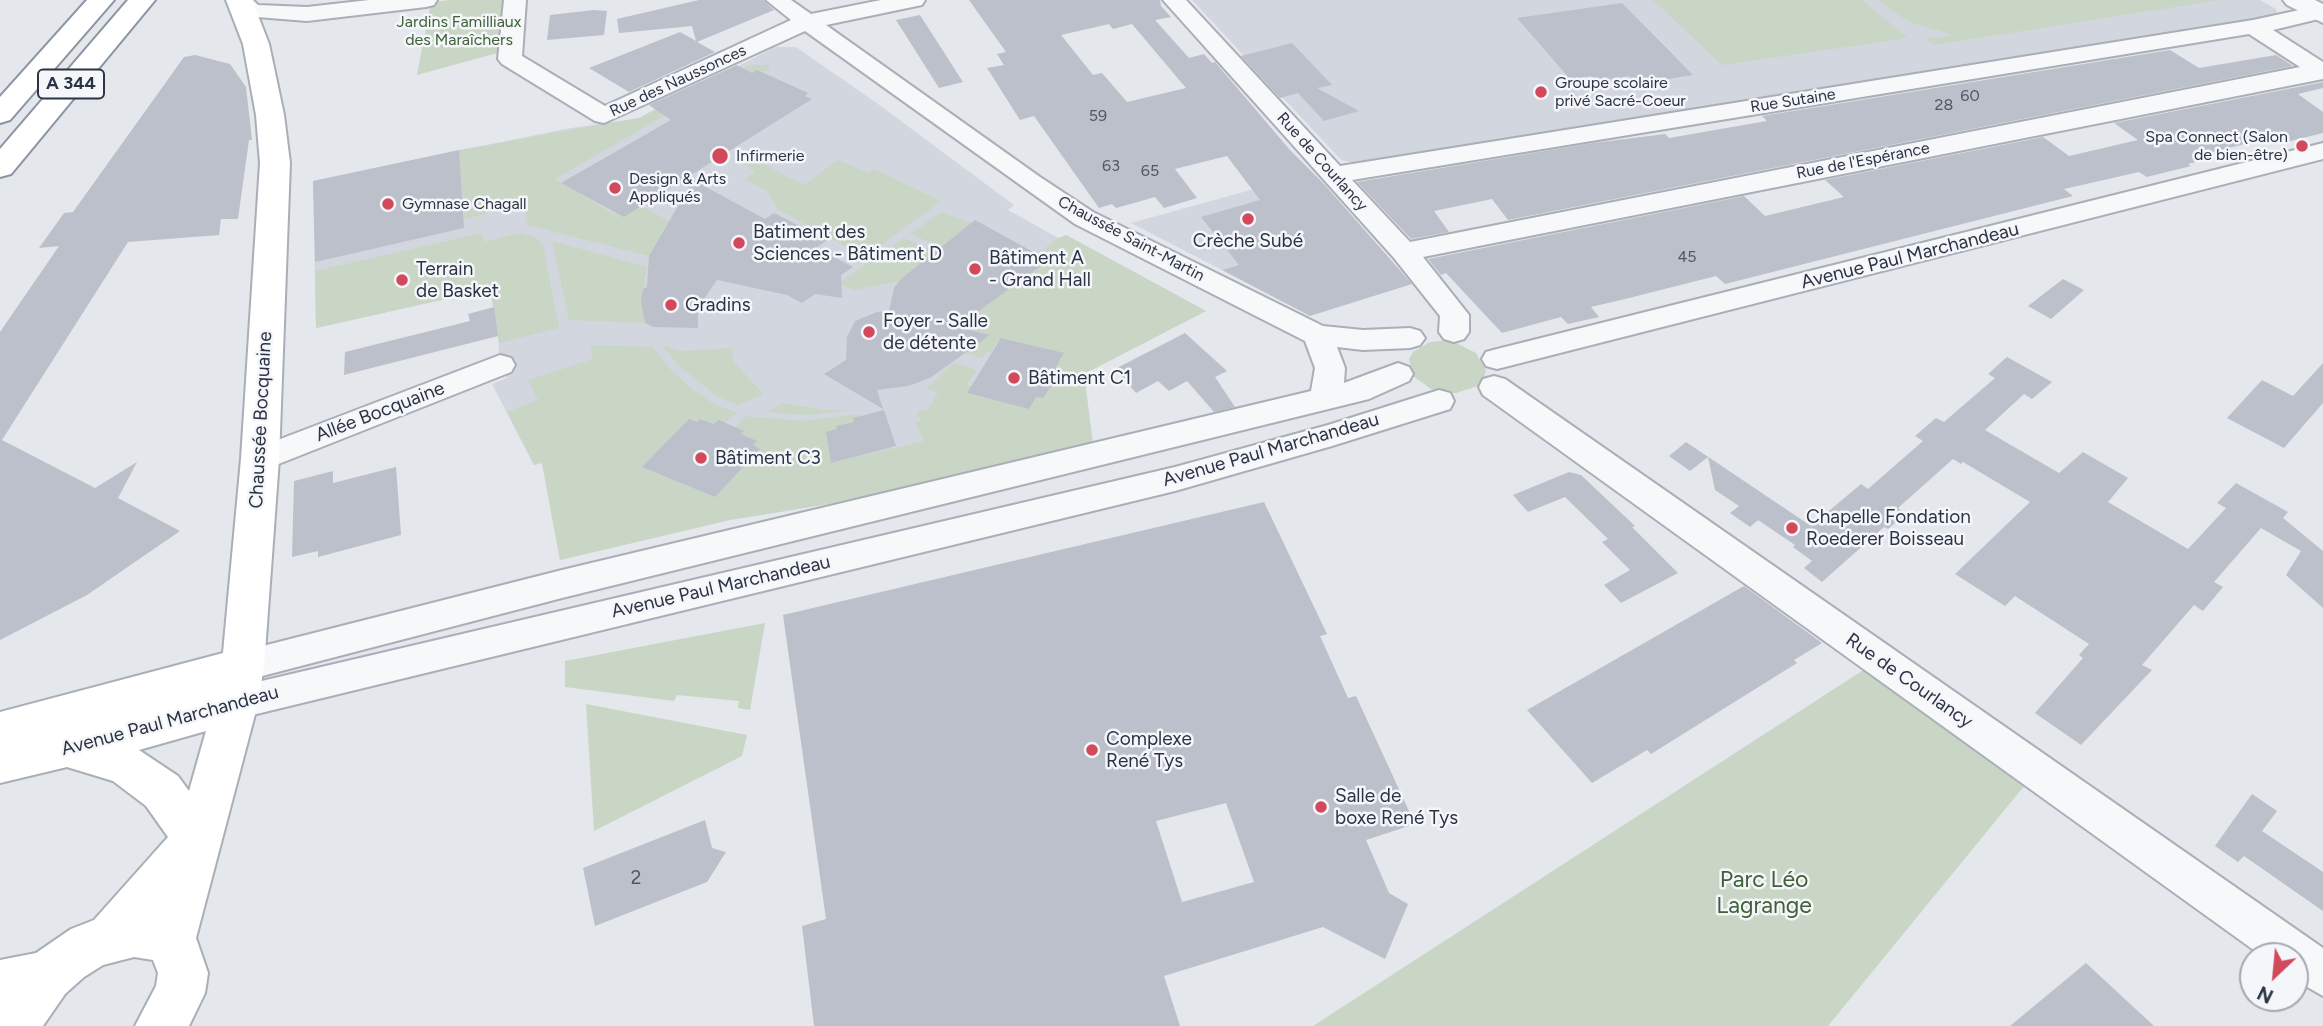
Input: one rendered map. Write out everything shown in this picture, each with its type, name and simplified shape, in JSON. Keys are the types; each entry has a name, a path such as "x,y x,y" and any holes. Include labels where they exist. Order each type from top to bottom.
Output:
{"main road":[{"name":"A 344","path":"6,105 101,0"},
{"name":"A 344","path":"0,168 142,0"},
{"name":"Chaussée Bocquaine","path":"170,943 239,685 260,459 275,163 270,115 245,13"},
{"name":"Avenue Paul Marchandeau","path":"0,731 239,685"},
{"name":"Avenue Paul Marchandeau","path":"0,763 69,748 239,685"},
{"path":"69,748 126,765 153,784 162,791 197,839"},
{"name":"Chaussée Bocquaine","path":"110,938 197,839"},
{"path":"16,1026 30,998 23,981 88,946 110,938 144,934 154,935 170,943 179,956 183,973 180,993 161,1026"}],"street":[{"path":"300,4 307,14 426,0"},
{"name":"Rue des Naussonces","path":"515,0 510,59 604,116 806,22 914,0"},
{"name":"Chaussée Saint-Martin","path":"777,0 1036,187 1084,218 1317,335 1363,340 1410,338"},
{"name":"Rue de Courlancy","path":"1174,0 1404,252 1455,315 1454,332"},
{"path":"300,4 262,33 245,13 252,11 300,4"},
{"name":"Rue Sutaine","path":"1333,175 2253,27 2312,9"},
{"path":"2253,27 2322,71"},
{"name":"Rue de l'Espérance","path":"1404,252 2322,71"},
{"name":"Avenue Paul Marchandeau","path":"1497,376 2323,151"},
{"name":"Avenue Paul Marchandeau","path":"1883,273 2323,172"},
{"path":"1317,335 1397,372 1413,390 1439,401 1457,402 1479,398 1497,376 1480,342 1454,332 1438,330 1410,338 1401,345 1396,355 1397,372"},
{"path":"1317,335 1329,358 1330,380 1324,398"},
{"name":"Allée Bocquaine","path":"260,459 500,365"},
{"name":"Avenue Paul Marchandeau","path":"239,685 562,584 1369,388 1397,372"},
{"name":"Rue de Courlancy","path":"1497,376 2323,974"},
{"name":"Avenue Paul Marchandeau","path":"239,685 1175,479 1332,435 1439,401"}],"shaded area":[{"name":"Groupe scolaire privé Sacré-Coeur","path":"1192,0 2260,0 2276,9 2277,15 2237,21 2238,24 1354,163 1341,160"},
{"path":"775,47 796,47 878,104 1014,205 1008,210 1060,239 1066,235 1206,311 1084,374 1093,444 896,493 730,520 560,560 542,463 534,465 492,384 507,378 498,361 499,343 491,289 316,328 313,181 565,129 639,118"},
{"name":"Crèche Subé","path":"1258,188 1361,229 1222,270 1131,223"}],"green space":[{"name":"Jardins Familliaux des Maraîchers","path":"514,0 501,52 417,75 431,2"},
{"path":"1653,0 1862,0 1908,38 1722,65"},
{"path":"1878,0 2219,0 1934,45 1926,39 1954,35 1915,24"},
{"path":"754,65 770,65 767,71 742,72 729,78 555,179 614,214 641,206 669,221 649,256 527,225 523,198 515,203 506,197 486,214 464,219 459,150 639,118 722,73"},
{"path":"753,159 804,185 838,160 868,173 874,169 941,201 865,257 778,209 767,191 745,179 755,171 744,164"},
{"path":"941,212 984,228 966,227 941,247 910,234"},
{"name":"Terrain de Basket","path":"482,233 484,242 519,233 535,237 543,245 559,328 499,343 490,289 316,328 315,271"},
{"path":"1066,235 1206,311 1084,374 1093,444 896,493 730,520 560,560 542,463 534,465 507,412 538,400 528,380 593,359 591,345 653,347 671,370 693,390 716,405 737,413 725,423 719,420 713,424 700,419 697,422 689,419 642,467 715,497 760,449 753,445 757,441 741,434 743,431 735,427 747,416 801,421 859,414 860,416 853,418 854,422 836,426 837,429 826,432 831,463 924,441 915,422 921,421 916,412 928,409 938,393 927,388 953,363 976,372 967,384 972,387 968,394 1029,409 1036,397 1043,398 1062,371 1055,368 1063,353 1008,339 1003,345 996,343 991,352 986,352 982,358 959,351 965,333 963,318 980,310 1041,266 1031,259"},
{"path":"904,238 935,252 910,272 937,286 895,282 853,290 839,283"},
{"path":"552,241 647,267 641,301 645,323 569,320"},
{"path":"1430,342 1454,342 1476,353 1486,370 1478,386 1456,393 1443,393 1431,389 1413,376 1409,359 1413,352"},
{"path":"662,345 681,351 732,348 733,361 763,394 738,405 718,397 678,365"},
{"path":"783,403 826,410 857,409 808,415 766,412"},
{"path":"765,623 750,710 738,708 739,701 677,695 674,701 565,687 565,661"},
{"name":"Parc Léo Lagrange","path":"1865,669 2025,785 1828,1026 1313,1026"},
{"path":"586,704 747,735 742,756 594,831"}],"building":[{"path":"699,0 763,0 774,10 697,42 715,52 629,92 589,68 680,32 696,41 692,26 619,33 617,19"},
{"path":"969,0 1160,0 1161,6 1171,17 1155,20 1189,58 1204,54 1212,63 1215,62 1290,150 1325,185 1412,284 1310,316 1222,270 1239,265 1201,217 1260,200 1227,156 1175,169 1197,198 1164,208 1155,197 1116,208 1112,204 1099,208 1034,116 1020,120 987,68 1004,65 997,54 1006,52","holes":["1109,24 1113,29 1132,24 1186,88 1127,102 1102,73 1093,75 1061,35"]},
{"path":"1622,3 1693,75 1637,84 1629,76 1596,81 1591,76 1570,79 1517,18"},
{"path":"607,11 604,35 547,40 550,15"},
{"path":"920,15 963,82 939,88 896,20"},
{"path":"1292,43 1332,85 1317,88 1359,111 1324,121 1298,93 1280,98 1241,56"},
{"path":"2170,50 2199,68 2276,55 2293,66 1508,220 1492,199 1434,211 1449,232 1411,239 1357,182 1593,143 1665,134 1669,138 1767,121 1762,116"},
{"path":"195,55 230,64 246,87 252,140 249,140 238,219 221,219 219,235 128,242 2,440 95,488 137,462 118,498 180,531 87,595 0,640 0,332 59,246 39,248 64,213 73,212 184,57"},
{"path":"737,65 752,73 757,70 808,93 805,96 812,99 624,217 561,183 671,120 649,105"},
{"path":"2323,82 2323,88 2298,94 2323,112 2323,133 2287,142 2276,136 2201,155 2208,159 2147,177 2139,172 2064,189 2073,196 1725,284 1716,276 1591,307 1599,317 1568,324 1561,317 1502,333 1446,273 1441,275 1428,259 1744,196 1765,216 1844,197 1825,180 2043,137 2069,156 2138,140 2114,123"},
{"name":"Gymnase Chagall","path":"459,150 464,228 315,262 313,181"},
{"name":"Batiment des Sciences - Bâtiment D","path":"693,180 765,219 774,213 827,240 816,248 853,267 841,275 842,298 815,294 802,303 787,295 717,280 698,308 698,328 653,327 645,323 641,301 643,289 647,287 649,256"},
{"path":"975,220 1037,254 1031,259 1042,265 957,327 990,335 930,378 908,386 877,390 883,409 824,374 846,360 847,337 855,321 877,312 889,311 894,288 901,279"},
{"path":"2063,279 2084,290 2051,319 2028,306"},
{"path":"494,307 498,336 344,375 345,352 470,321 468,314"},
{"path":"1185,333 1227,371 1215,377 1235,407 1214,412 1187,381 1169,391 1158,381 1136,393 1115,369"},
{"name":"Bâtiment C1","path":"1001,338 1064,353 1055,368 1062,370 1043,398 1036,397 1029,409 967,393"},
{"path":"2007,357 2052,382 2032,399 2024,394 1985,430 2059,473 2083,452 2128,478 2108,502 2188,549 2226,508 2217,503 2236,483 2288,512 2283,518 2323,551 2323,608 2286,575 2301,551 2261,528 2214,582 2223,587 2203,611 2194,605 2142,665 2152,670 2081,745 2035,713 2083,658 2079,655 2089,644 2015,596 2005,606 1955,574 2030,502 1963,462 1961,464 1953,459 1898,508 1906,514 1888,529 1884,527 1822,582 1804,568 1812,561 1793,547 1795,545 1758,520 1750,527 1730,513 1739,506 1715,490 1708,457 1690,471 1669,456 1686,442 1811,526 1861,484 1868,489 1923,441 1915,436 1936,418 1944,422 1995,378 1988,374"},
{"path":"2323,363 2323,403 2284,448 2227,418 2262,380 2293,396"},
{"path":"884,410 896,446 831,463 826,432 837,429 836,426 854,422 853,418"},
{"name":"Bâtiment C3","path":"689,419 697,422 700,419 713,424 719,420 744,431 741,434 757,441 753,445 760,449 715,497 642,467"},
{"path":"396,467 401,535 318,557 318,551 292,557 294,481 333,471 333,483"},
{"path":"1569,472 1581,475 1635,526 1632,527 1678,573 1621,603 1604,585 1630,570 1602,542 1608,539 1565,497 1528,512 1513,495"},
{"name":"Complexe René Tys","path":"1264,502 1327,634 1320,636 1348,698 1356,696 1415,824 1366,840 1389,893 1408,904 1385,959 1323,927 1164,976 1180,1026 814,1026 802,926 826,919 783,615","holes":["1226,803 1254,882 1182,902 1156,821"]},
{"path":"1744,586 1822,643 1794,660 1797,663 1651,754 1647,750 1592,783 1527,710"},
{"path":"2252,794 2277,811 2262,831 2323,872 2323,911 2244,856 2238,862 2215,846"},
{"path":"705,820 712,848 726,852 707,882 595,926 583,868"},
{"path":"2086,963 2154,1026 2010,1026"}],"place":[{"name":"Groupe scolaire privé Sacré-Coeur","path":"1541,92"},
{"name":"Spa Connect (Salon de bien-être)","path":"2302,146"},
{"name":"Infirmerie","path":"720,156"},
{"name":"Design & Arts Appliqués","path":"615,188"},
{"name":"Gymnase Chagall","path":"388,204"},
{"name":"Crèche Subé","path":"1248,219"},
{"name":"Batiment des Sciences - Bâtiment D","path":"739,243"},
{"name":"Bâtiment A - Grand Hall","path":"975,269"},
{"name":"Terrain de Basket","path":"402,280"},
{"name":"Gradins","path":"671,305"},
{"name":"Foyer - Salle de détente","path":"869,332"},
{"name":"Bâtiment C1","path":"1014,378"},
{"name":"Bâtiment C3","path":"701,458"},
{"name":"Chapelle Fondation Roederer Boisseau","path":"1792,528"},
{"name":"Complexe René Tys","path":"1092,750"},
{"name":"Salle de boxe René Tys","path":"1321,807"}]}
